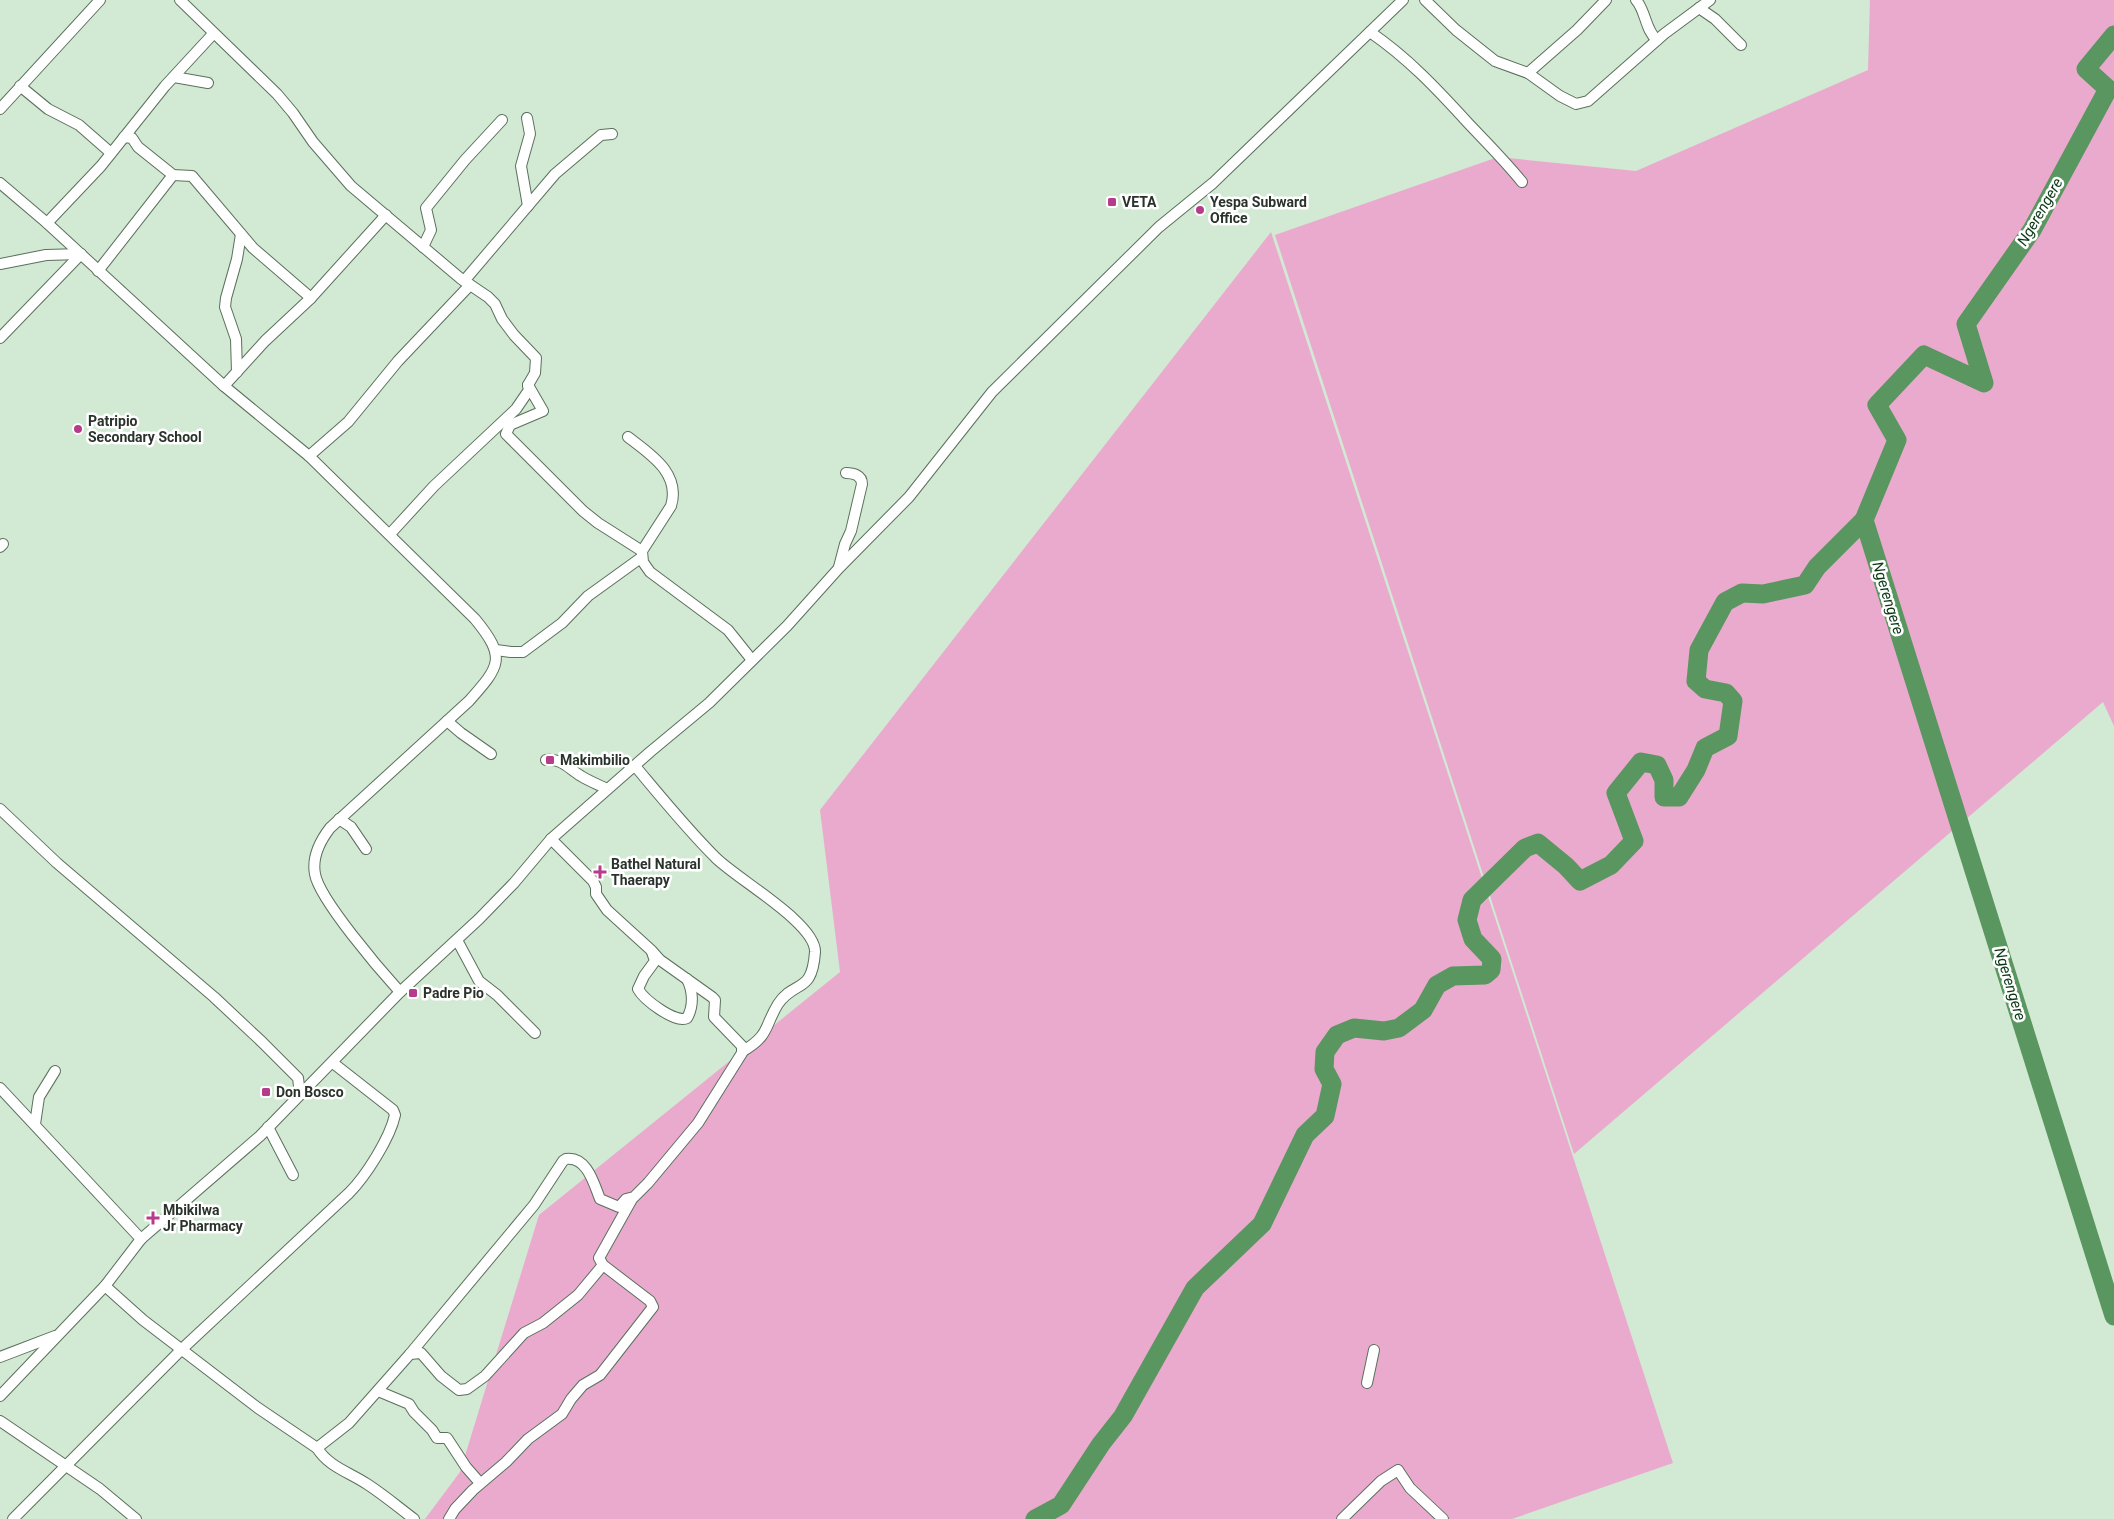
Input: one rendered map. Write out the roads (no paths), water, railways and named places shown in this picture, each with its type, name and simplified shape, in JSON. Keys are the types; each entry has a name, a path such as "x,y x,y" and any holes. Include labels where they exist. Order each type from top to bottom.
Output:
{"street":[{"path":"0,109 100,0"},
{"path":"180,0 277,94 297,118 308,136 345,180 467,283 495,304 502,319 536,358 535,373 528,385 529,390 516,409 434,486 390,534"},
{"path":"0,1396 105,1286 141,1239 260,1136 400,992 514,884 551,839 607,789 709,704 787,626 839,568 909,497 992,392 1159,227 1220,177 1403,0"},
{"path":"1425,0 1456,30 1495,61 1528,73 1570,102 1581,104 1588,101 1679,21 1710,0"},
{"path":"1528,73 1577,30 1606,0"},
{"path":"1636,0 1641,5 1652,34 1657,40"},
{"path":"1699,8 1715,19 1741,45"},
{"path":"1370,32 1401,54 1427,78 1493,148 1522,182"},
{"path":"47,223 111,153 174,77 213,34"},
{"path":"174,77 208,83"},
{"path":"20,86 48,109 76,122 111,153"},
{"path":"527,118 530,134 521,166 528,206"},
{"path":"424,247 431,230 426,208 465,160 502,120"},
{"path":"309,456 348,422 398,361 467,283 556,174 601,135 612,134"},
{"path":"124,137 132,138 138,147 173,175 192,176 241,234 266,260 311,298"},
{"path":"98,271 173,175"},
{"path":"0,184 47,223 224,386 309,456 475,619 496,650 496,665 489,677 469,701 340,820 323,837 317,850 314,869 315,878 354,937 400,992"},
{"path":"224,386 269,337 311,298 386,215"},
{"path":"237,372 236,339 225,307 241,234"},
{"path":"0,264 46,255 81,254"},
{"path":"0,338 81,254"},
{"path":"528,385 543,411 510,425 506,434 583,511 642,554 644,564 650,572 728,630 752,660"},
{"path":"496,650 524,652 562,623 588,596 642,554 674,498 666,470 659,461 628,437"},
{"path":"839,568 845,544 851,532 862,484 860,478 856,475 846,473"},
{"path":"447,721 491,754"},
{"path":"546,760 553,759 564,763 581,776 607,789"},
{"path":"449,1519 455,1509 480,1483 506,1462 528,1439 562,1414 571,1399 583,1386 600,1375 653,1307 650,1302 604,1266 600,1260 600,1254 632,1198 648,1183 698,1123 743,1051 764,1035 778,1004 784,997 808,981 812,965 814,944 810,936 790,915 717,859 686,828 635,766"},
{"path":"0,809 57,863 207,991 262,1042 298,1078 300,1094"},
{"path":"340,820 351,827 366,849"},
{"path":"551,839 593,881 596,887 596,894 607,910 660,960 715,1000 714,1017 742,1046 743,1051"},
{"path":"457,940 479,981 497,995 535,1033"},
{"path":"652,951 655,961 644,976 638,989 649,1002 680,1020 689,1017 691,1008 693,990 686,978"},
{"path":"13,1519 182,1348 349,1193 372,1165 396,1115 393,1110 333,1062"},
{"path":"35,1124 39,1097 55,1071"},
{"path":"0,1088 141,1239"},
{"path":"268,1127 293,1175"},
{"path":"317,1448 349,1423 410,1354 534,1205 566,1159 575,1160 589,1171 600,1199 619,1207 626,1199 632,1198"},
{"path":"410,1354 421,1353 441,1376 459,1390 467,1389 485,1376 524,1333 543,1323 578,1295 604,1266"},
{"path":"105,1286 143,1320 258,1408 317,1448 323,1458 342,1471 359,1478 387,1497 414,1519"},
{"path":"0,1358 58,1335"},
{"path":"1367,1383 1374,1350"},
{"path":"378,1390 410,1404 414,1412 432,1430 437,1438 447,1438 466,1467 480,1483"},
{"path":"0,1421 100,1489 136,1519"},
{"path":"1342,1519 1381,1481 1398,1470 1410,1488 1443,1519"}],"waterway":[{"name":"Ngerengere","path":"2114,35 2086,69 2108,89 2032,230 1966,324 1984,383 1924,355 1877,405 1897,440 1864,520 2114,1316"},
{"path":"1035,1519 1061,1505 1101,1444 1123,1416 1195,1288 1262,1224 1305,1135 1325,1116 1332,1084 1324,1069 1325,1052 1337,1035 1354,1028 1384,1031 1399,1028 1423,1010 1437,985 1453,976 1485,975 1491,970 1492,959 1473,939 1467,920 1472,900 1525,848 1538,843 1566,866 1580,881 1611,865 1634,841 1616,793 1641,762 1657,765 1664,780 1664,797 1679,797 1696,770 1705,748 1728,736 1733,701 1726,693 1705,689 1696,681 1699,650 1725,602 1742,593 1763,594 1805,585 1817,567 1864,520"}],"place":[{"name":"VETA","path":"1112,202"},
{"name":"Yespa Subward Office","path":"1200,210"},
{"name":"Patripio Secondary School","path":"78,429"},
{"name":"Makimbilio","path":"550,760"},
{"name":"Bathel Natural Thaerapy","path":"600,872"},
{"name":"Padre Pio","path":"413,993"},
{"name":"Don Bosco","path":"266,1092"},
{"name":"Mbikilwa Jr Pharmacy","path":"153,1218"}]}
